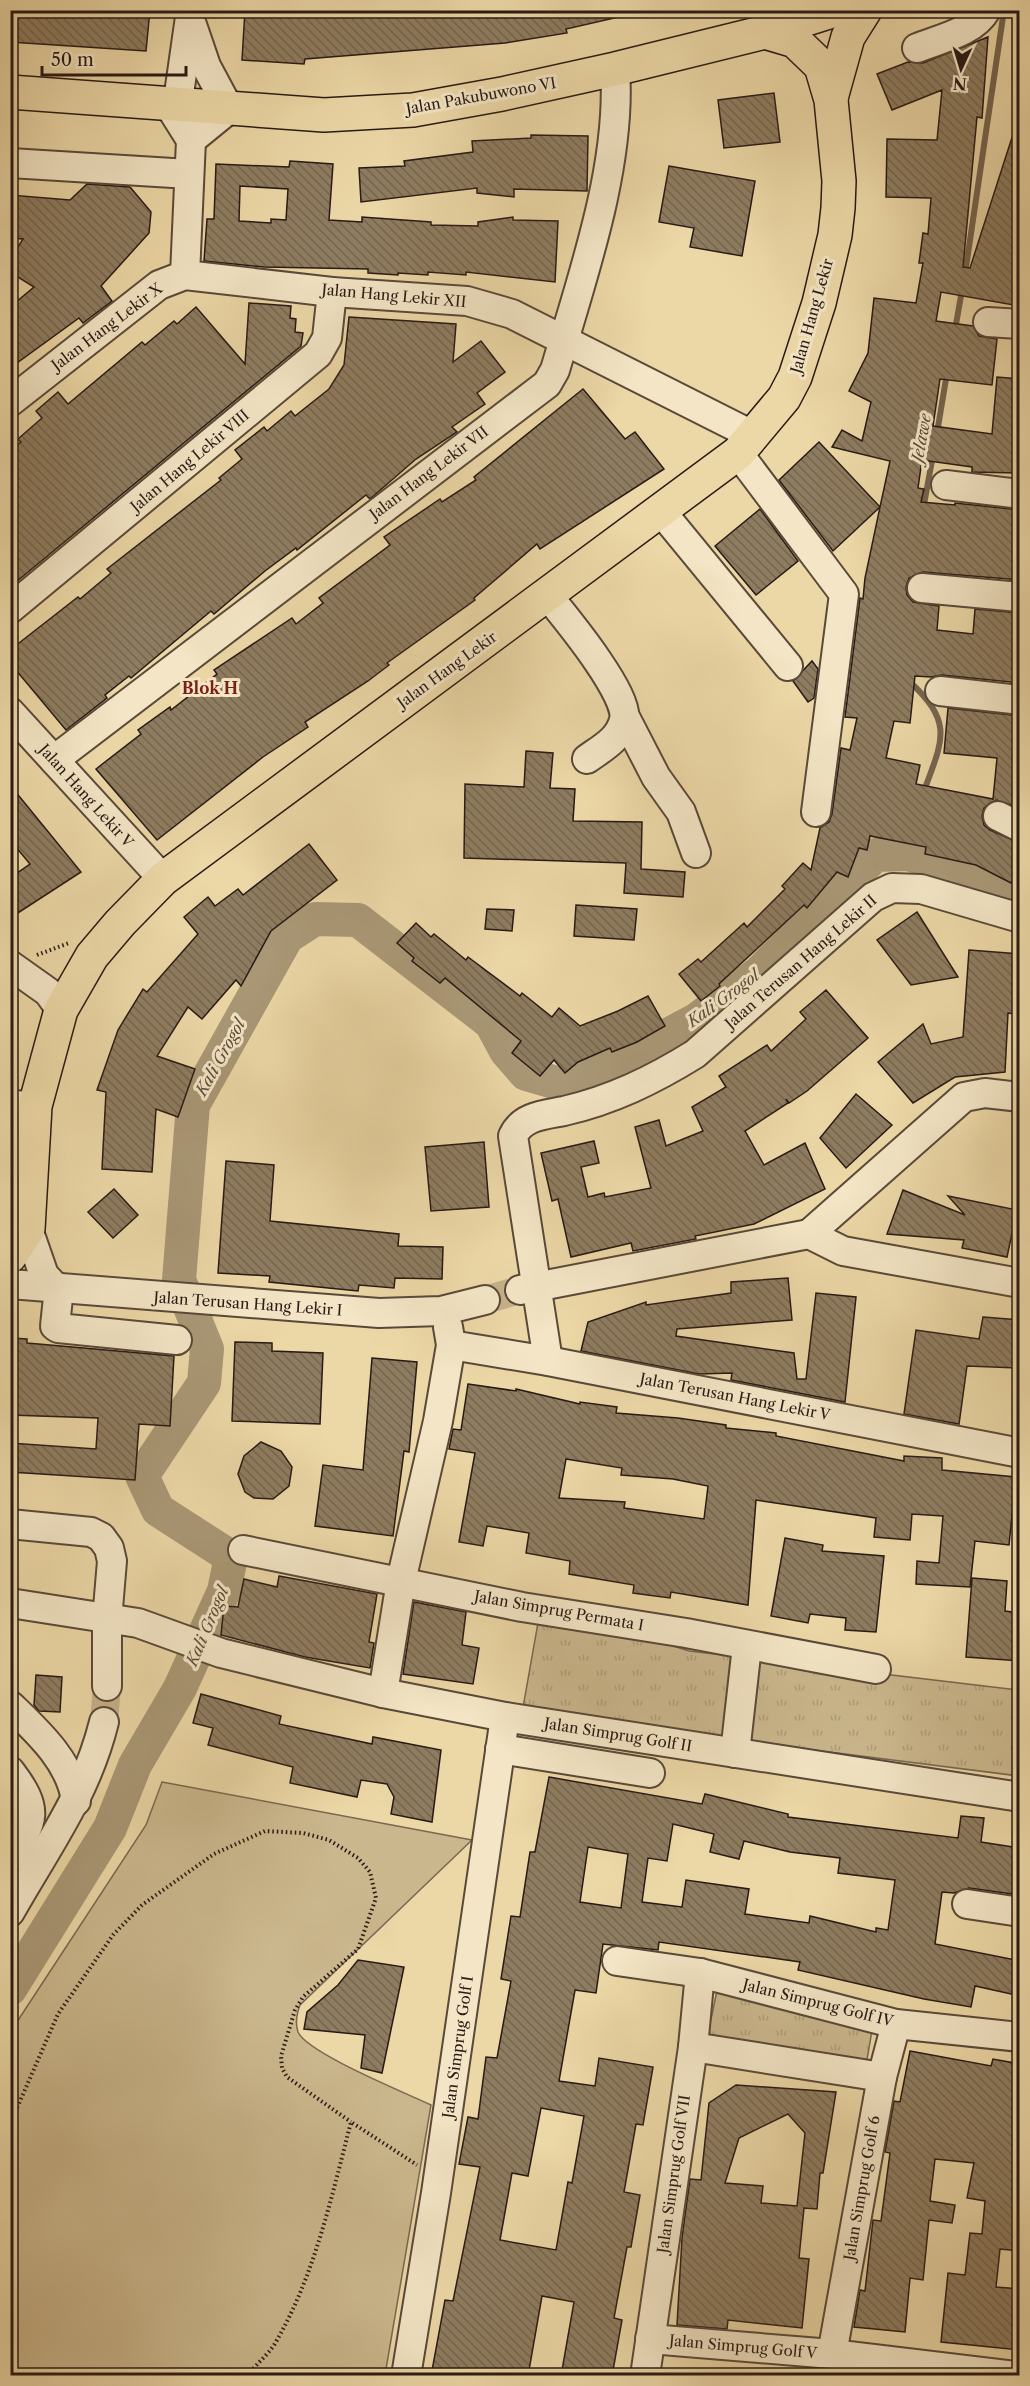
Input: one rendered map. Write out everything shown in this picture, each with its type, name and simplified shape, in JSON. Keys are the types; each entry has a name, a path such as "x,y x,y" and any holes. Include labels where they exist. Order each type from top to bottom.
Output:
{"main road":[{"name":"Jalan Pakubuwono VI","path":"10,92 324,115 413,110 501,94 615,69 765,32 835,10"},
{"name":"Jalan Hang Lekir","path":"831,100 848,37 865,10"},
{"name":"Jalan Hang Lekir","path":"10,1256 28,1229 23,1106 62,1010 92,956 120,923 163,879 548,596 746,444 784,398 795,376 819,303 835,235 839,181 831,100 821,66 795,41 765,32"}],"street":[{"path":"917,48 966,28 980,20 986,10"},
{"path":"185,275 191,140 170,105 179,94 191,15"},
{"path":"191,15 207,66 229,109 191,140"},
{"name":"Jalan Hang Lekir VII","path":"54,760 547,384 555,370 601,207 616,107 615,69"},
{"path":"10,163 189,174"},
{"name":"Jalan Hang Lekir XII","path":"185,275 332,292 467,301 512,314 564,339 746,444"},
{"name":"Jalan Hang Lekir X","path":"10,402 159,285 185,275"},
{"name":"Jalan Hang Lekir VIII","path":"10,609 318,354 327,338 332,292"},
{"path":"988,322 1020,324"},
{"path":"746,444 844,594 816,812"},
{"path":"946,485 1020,494"},
{"path":"660,510 788,666"},
{"path":"922,588 1020,597"},
{"path":"548,596 590,650 623,703 625,717 656,777 681,812 696,853"},
{"path":"940,691 1020,700"},
{"name":"Jalan Hang Lekir V","path":"11,714 163,879"},
{"path":"587,759 616,738 625,717"},
{"name":"Jalan Terusan Hang Lekir II","path":"548,1361 529,1288 513,1136 517,1126 530,1119 603,1102 666,1072 695,1054 873,897 892,888 921,889 1020,918"},
{"path":"11,965 48,992 62,1010"},
{"path":"529,1288 809,1234 964,1097 985,1093 1020,1097"},
{"name":"Jalan Hang Lekir","path":"28,1229 44,1275 58,1288"},
{"path":"809,1234 843,1251 1020,1283"},
{"name":"Jalan Terusan Hang Lekir I","path":"10,1284 379,1313 441,1311 485,1300"},
{"path":"58,1288 55,1326 58,1328 177,1340"},
{"path":"383,1693 401,1581 438,1421 451,1345 441,1311"},
{"name":"Jalan Terusan Hang Lekir V","path":"451,1345 548,1361 1020,1453"},
{"path":"10,1524 91,1532 101,1537 109,1548 112,1561 107,1620 107,1686"},
{"name":"Jalan Simprug Permata I","path":"243,1550 522,1607 686,1633 876,1669"},
{"path":"10,1603 107,1620"},
{"name":"Jalan Simprug Golf II","path":"107,1620 138,1623 221,1653 383,1693 505,1717 1020,1797"},
{"path":"735,1753 747,1646"},
{"path":"10,1694 10,1711"},
{"path":"11,1706 49,1743 71,1781 76,1801"},
{"name":"Jalan Simprug Golf I","path":"406,2376 439,2176 505,1717"},
{"path":"10,1912 76,1801 101,1734 84,1748 49,1743"},
{"path":"500,1749 650,1773"},
{"path":"10,1771 30,1800 31,1817 26,1834 10,1858"},
{"path":"967,1904 1020,1912"},
{"name":"Jalan Simprug Golf IV","path":"617,1961 700,1973 896,2024 1020,2037"},
{"name":"Jalan Simprug Golf VII","path":"645,2376 693,2047 700,1973"},
{"name":"Jalan Simprug Golf 6","path":"832,2354 882,2077 896,2024"},
{"path":"693,2047 882,2077"},
{"name":"Jalan Simprug Golf V","path":"650,2339 832,2354 1015,2376"}],"path":[{"path":"11,965 72,942"},
{"path":"10,2124 58,2014 113,1935 142,1905 214,1854 249,1836 277,1830 303,1833 328,1840 358,1858 370,1872 375,1887 374,1906 358,1949 303,1997 295,2010 281,2056 282,2068 287,2077 351,2122 385,2142 405,2160 439,2176"},
{"path":"248,2376 277,2342 298,2298 325,2218 351,2122"}],"green space":[{"path":"539,1617 632,1633 689,1651 1019,1690 1019,1776 522,1713"},
{"path":"162,1782 472,1840 300,2005 297,2015 298,2032 305,2041 319,2051 358,2072 431,2105 385,2375 11,2375 11,2031 146,1825"},
{"path":"718,1986 874,2019 865,2071 706,2043"}],"building":[{"path":"10,10 150,10 146,51 10,42"},
{"path":"245,10 308,10 307,14 351,10 618,10 619,17 566,29 567,33 505,43 305,59 304,64 242,60"},
{"path":"988,37 982,118 977,117 963,267 970,268 1016,125 1020,125 1020,306 941,292 936,321 973,326 979,336 997,339 992,385 940,379 933,426 992,434 997,377 1020,379 1020,473 972,472 972,467 922,460 918,488 924,489 921,502 1020,510 1020,580 923,572 909,578 906,587 907,595 913,602 939,606 937,630 973,634 975,609 1020,613 1020,683 942,675 915,676 910,723 894,721 886,758 920,765 916,784 993,799 997,758 944,753 948,708 1020,716 1020,808 996,800 984,808 982,816 984,825 990,830 1020,843 1020,868 1011,883 976,865 925,854 926,847 870,836 867,850 859,848 848,877 837,872 807,908 804,905 719,984 720,986 701,1001 679,974 698,959 701,962 744,923 747,927 785,889 782,886 803,863 811,870 820,828 829,822 832,814 841,748 850,750 857,718 845,717 860,598 863,599 865,578 890,461 832,447 842,430 862,441 871,402 849,391 868,353 874,298 916,303 923,263 919,263 923,233 928,234 931,198 886,197 887,139 937,140 942,90 892,110 877,74 908,62 923,63"},
{"path":"774,93 780,142 724,148 718,100"},
{"path":"531,135 588,136 587,191 514,189 514,197 477,193 477,188 361,202 359,168 405,166 404,161 473,152 472,141 531,138"},
{"path":"290,161 333,164 329,220 362,222 362,217 431,222 431,225 478,226 478,222 513,217 513,220 558,221 555,282 466,272 466,275 428,272 428,275 398,273 398,275 368,273 368,269 264,267 204,261 207,219 214,219 216,164 289,167","holes":["240,186 288,189 286,220 271,219 271,223 239,221"]},
{"path":"669,166 755,181 742,256 690,247 694,228 659,222"},
{"path":"87,184 130,187 151,212 149,233 101,286 112,301 83,323 79,318 10,368 10,307 34,287 10,272 10,260 23,239 10,238 10,195 70,200"},
{"path":"249,303 291,306 290,318 296,319 295,332 303,333 301,346 10,587 10,451 21,442 18,439 42,418 36,411 58,392 68,404 142,342 145,345 174,321 177,324 196,307 245,364"},
{"path":"349,317 456,324 453,362 481,341 505,372 477,393 485,404 452,427 457,432 416,459 370,499 366,495 297,550 296,548 265,571 214,614 211,611 131,678 129,676 105,695 107,698 66,730 10,663 10,650 78,597 80,599 111,573 107,569 221,480 219,478 242,459 235,450 264,427 267,431 291,411 295,416 329,389 344,365"},
{"path":"583,389 625,439 635,432 664,469 540,549 537,544 474,598 475,600 387,663 389,665 368,681 305,722 308,727 263,757 157,840 96,769 141,734 138,730 170,707 171,710 217,674 214,670 292,618 296,624 323,603 319,598 390,545 384,537 440,499 442,502 476,480 474,477"},
{"path":"819,442 880,507 833,551 779,480"},
{"path":"760,509 798,561 756,595 715,546"},
{"path":"812,661 818,669 814,698 808,702 793,681"},
{"path":"526,751 553,753 550,788 575,789 573,821 642,822 641,869 685,872 683,897 624,893 626,863 464,858 465,784 524,787"},
{"path":"10,785 81,872 10,918 10,878 30,864 10,840"},
{"path":"309,844 337,880 271,931 241,986 236,980 202,1019 188,1007 157,1056 195,1069 178,1117 156,1109 152,1172 102,1169 106,1092 97,1090 118,1030 143,989 147,992 198,934 184,917 208,897 215,906 238,889 243,895"},
{"path":"576,905 637,909 634,940 574,936"},
{"path":"487,909 514,910 512,931 485,929"},
{"path":"917,912 958,977 911,985 877,940"},
{"path":"416,923 431,937 434,934 466,960 468,957 520,996 522,993 552,1017 559,1008 580,1026 648,996 665,1026 637,1042 612,1052 610,1048 578,1062 565,1073 554,1060 540,1076 512,1053 521,1041 445,978 440,983 412,961 414,958 397,943"},
{"path":"969,950 1020,954 1020,1015 1008,1013 1005,1072 955,1077 913,1103 878,1062 923,1024 931,1044 963,1037"},
{"path":"826,990 868,1038 807,1091 789,1103 786,1099 788,1103 745,1131 764,1165 805,1143 825,1189 754,1224 695,1236 696,1239 633,1251 631,1243 571,1257 558,1199 552,1201 541,1153 594,1141 599,1163 581,1167 588,1197 604,1193 605,1197 651,1188 635,1127 659,1120 666,1146 703,1131 692,1107 726,1087 719,1076 767,1045 771,1051 806,1019 800,1012"},
{"path":"856,1094 892,1125 846,1168 820,1138"},
{"path":"484,1142 489,1207 431,1211 425,1147"},
{"path":"226,1161 274,1165 270,1221 399,1234 398,1246 443,1247 442,1279 395,1278 394,1288 359,1285 358,1291 269,1282 270,1276 218,1273"},
{"path":"114,1189 138,1215 113,1238 88,1212"},
{"path":"903,1190 965,1215 948,1196 1017,1210 1007,1257 962,1248 964,1240 887,1234"},
{"path":"788,1278 792,1320 677,1329 676,1336 794,1353 797,1379 806,1379 816,1293 856,1297 845,1402 731,1380 732,1373 699,1374 581,1351 588,1322 646,1302 646,1305 731,1293 731,1282"},
{"path":"983,1317 1020,1320 1020,1368 967,1366 959,1424 904,1414 916,1330 979,1339"},
{"path":"10,1338 27,1339 27,1343 174,1356 170,1426 139,1424 135,1480 10,1472 10,1443 96,1449 98,1418 10,1415"},
{"path":"235,1342 272,1343 272,1351 323,1353 320,1424 232,1421"},
{"path":"372,1358 417,1362 409,1452 404,1451 393,1536 315,1526 323,1465 363,1470"},
{"path":"468,1384 516,1391 516,1389 580,1404 580,1402 617,1407 616,1413 678,1418 726,1425 726,1428 776,1433 776,1436 904,1461 904,1456 942,1458 942,1470 1016,1477 1009,1545 975,1541 970,1587 916,1584 917,1561 939,1563 943,1516 912,1514 910,1540 874,1537 876,1518 756,1500 748,1605 671,1592 670,1598 633,1593 634,1585 569,1574 570,1561 526,1553 529,1533 487,1526 483,1546 459,1542 475,1453 449,1449 453,1429 461,1430","holes":["566,1459 622,1468 621,1475 673,1479 708,1486 704,1519 624,1508 625,1502 559,1498"]},
{"path":"261,1442 281,1451 292,1467 289,1486 273,1499 254,1498 245,1492 238,1474 244,1456"},
{"path":"785,1538 823,1545 822,1551 884,1556 876,1632 845,1630 846,1618 810,1614 808,1623 771,1616"},
{"path":"279,1576 377,1594 369,1642 374,1643 370,1668 305,1657 221,1635 224,1606 238,1607 244,1579 277,1587"},
{"path":"972,1578 1007,1581 1005,1611 1020,1613 1020,1661 966,1657"},
{"path":"414,1602 466,1612 462,1645 479,1648 473,1684 403,1674"},
{"path":"36,1675 62,1677 60,1712 39,1711 34,1705"},
{"path":"201,1694 281,1716 279,1724 372,1744 373,1737 441,1750 432,1822 391,1814 394,1797 387,1784 361,1780 357,1797 290,1783 293,1767 208,1745 213,1728 193,1723"},
{"path":"97,1699 106,1702 117,1699 116,1711 108,1706 96,1708"},
{"path":"549,1777 702,1804 705,1794 788,1814 788,1817 958,1838 961,1816 984,1818 981,1842 1020,1848 1020,1895 969,1888 954,1893 942,1892 935,1944 1020,1961 1020,1996 975,1986 971,2007 924,1999 798,1970 800,1962 659,1942 658,1950 603,1944 596,1993 575,1990 559,2081 595,2086 599,2058 653,2067 643,2125 636,2124 624,2192 640,2195 631,2247 627,2247 614,2318 622,2320 612,2376 561,2376 574,2302 542,2296 528,2376 431,2376 445,2300 453,2301 480,2167 459,2164 468,2117 478,2119 486,2057 497,2058 511,1981 501,1979 511,1916 520,1917 530,1852 535,1852","holes":["673,1824 714,1834 710,1852 739,1859 744,1841 790,1852 840,1858 838,1873 895,1880 888,1930 876,1928 876,1932 810,1916 809,1923 745,1914 749,1889 686,1880 682,1907 642,1902 648,1858 667,1861","588,1847 628,1854 621,1908 580,1902","541,2108 584,2116 572,2183 568,2182 556,2250 500,2240 512,2173 528,2176"]},
{"path":"358,1960 404,1967 382,2073 361,2068 365,2035 304,2029 307,2012 338,1985"},
{"path":"910,2051 991,2066 993,2059 1020,2064 1020,2251 1000,2249 996,2287 1020,2289 1020,2350 941,2342 948,2273 965,2275 970,2233 982,2234 985,2201 967,2198 974,2163 935,2159 930,2201 955,2205 952,2223 929,2220 923,2280 910,2278 905,2332 854,2327 860,2290 865,2291 873,2220 881,2221 890,2153 885,2152 894,2101 900,2102"},
{"path":"736,2085 836,2092 823,2173 820,2173 817,2209 804,2208 799,2258 809,2259 802,2328 728,2320 727,2329 677,2325 682,2238 690,2179 701,2180 709,2103","holes":["788,2114 805,2133 797,2206 761,2203 763,2186 725,2183 739,2138"]}],"waterway":[{"name":"Jelawe","path":"965,274 1004,10"},
{"name":"Jelawe","path":"955,330 962,290"},
{"name":"Jelawe","path":"937,433 947,373"},
{"name":"Jelawe","path":"923,510 933,455"},
{"name":"Jelawe","path":"906,602 913,571"},
{"name":"Jelawe","path":"909,681 933,709 939,721 939,744 924,791"},
{"name":"Jelawe","path":"908,854 912,836"},
{"name":"Kali Grogol","path":"10,1989 110,1828 135,1765 180,1688 224,1591 231,1557 158,1510 142,1476 204,1383 207,1349 179,1280 193,1105 287,937 315,919 358,920 491,1023 506,1051 526,1074 564,1085 598,1072 696,1020 760,972 875,855 908,854 1020,892"}],"tunnel":[{"path":"485,1300 520,1290"},
{"path":"104,1722 107,1686"}],"district":[{"name":"Blok H","path":"210,688"}]}
